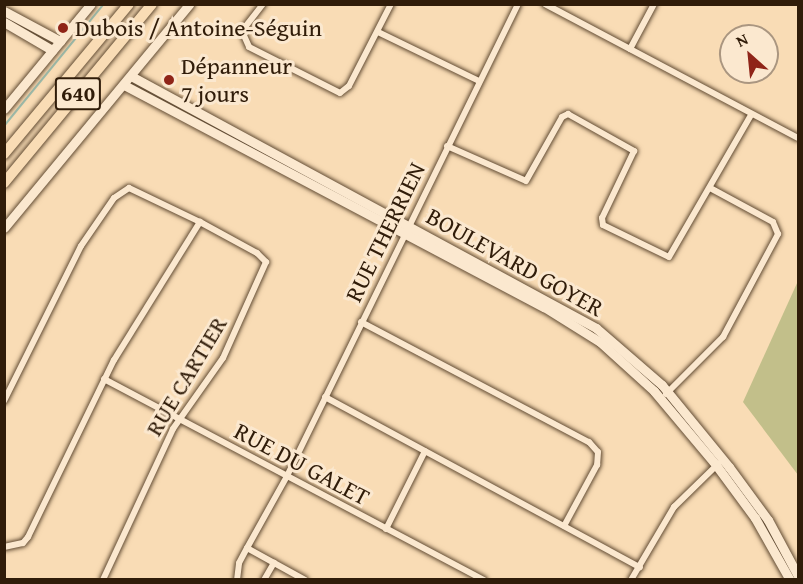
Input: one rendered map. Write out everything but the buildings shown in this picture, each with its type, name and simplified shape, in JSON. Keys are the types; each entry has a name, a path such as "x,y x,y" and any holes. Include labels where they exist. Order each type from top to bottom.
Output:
{"highway":[{"name":"640","path":"4,154 129,4"},
{"name":"640","path":"4,183 152,4"}],"street":[{"path":"4,108 91,4"},
{"path":"4,228 189,4"},
{"path":"263,4 242,31 249,47 333,92 340,93 349,86 391,4"},
{"name":"RUE THERRIEN","path":"237,579 238,563 286,476 518,4"},
{"path":"545,4 798,138"},
{"path":"630,50 654,4"},
{"path":"4,11 60,41"},
{"path":"4,22 52,50"},
{"path":"378,32 480,81"},
{"name":"BOULEVARD GOYER","path":"131,76 406,229"},
{"name":"BOULEVARD GOYER","path":"124,85 582,318 626,351 665,395 768,520 798,576"},
{"path":"447,146 526,181 562,117 568,114 619,140 633,151 602,218 603,225 664,257 675,254 751,114"},
{"path":"4,401 81,246 114,198 129,188 143,192 200,222 104,379 28,537 23,543 4,547"},
{"path":"665,395 723,338 778,234 773,222 710,188"},
{"name":"RUE CARTIER","path":"103,579 179,418 223,358 267,266 257,253 200,222"},
{"path":"361,322 589,442 598,452 597,465 564,526"},
{"name":"RUE DU GALET","path":"104,379 484,579"},
{"path":"325,397 640,567"},
{"path":"386,529 425,451"},
{"path":"631,579 674,507 720,462"},
{"name":"BOULEVARD GOYER","path":"720,462 759,523 790,579"},
{"path":"247,548 305,579"},
{"path":"264,579 274,563"}],"shaded area":[{"path":"798,281 798,475 743,402"}],"waterway":[{"path":"4,126 104,4"}],"place":[{"name":"Dubois / Antoine-Séguin","path":"63,28"},
{"name":"Dépanneur 7 jours","path":"169,80"}]}
